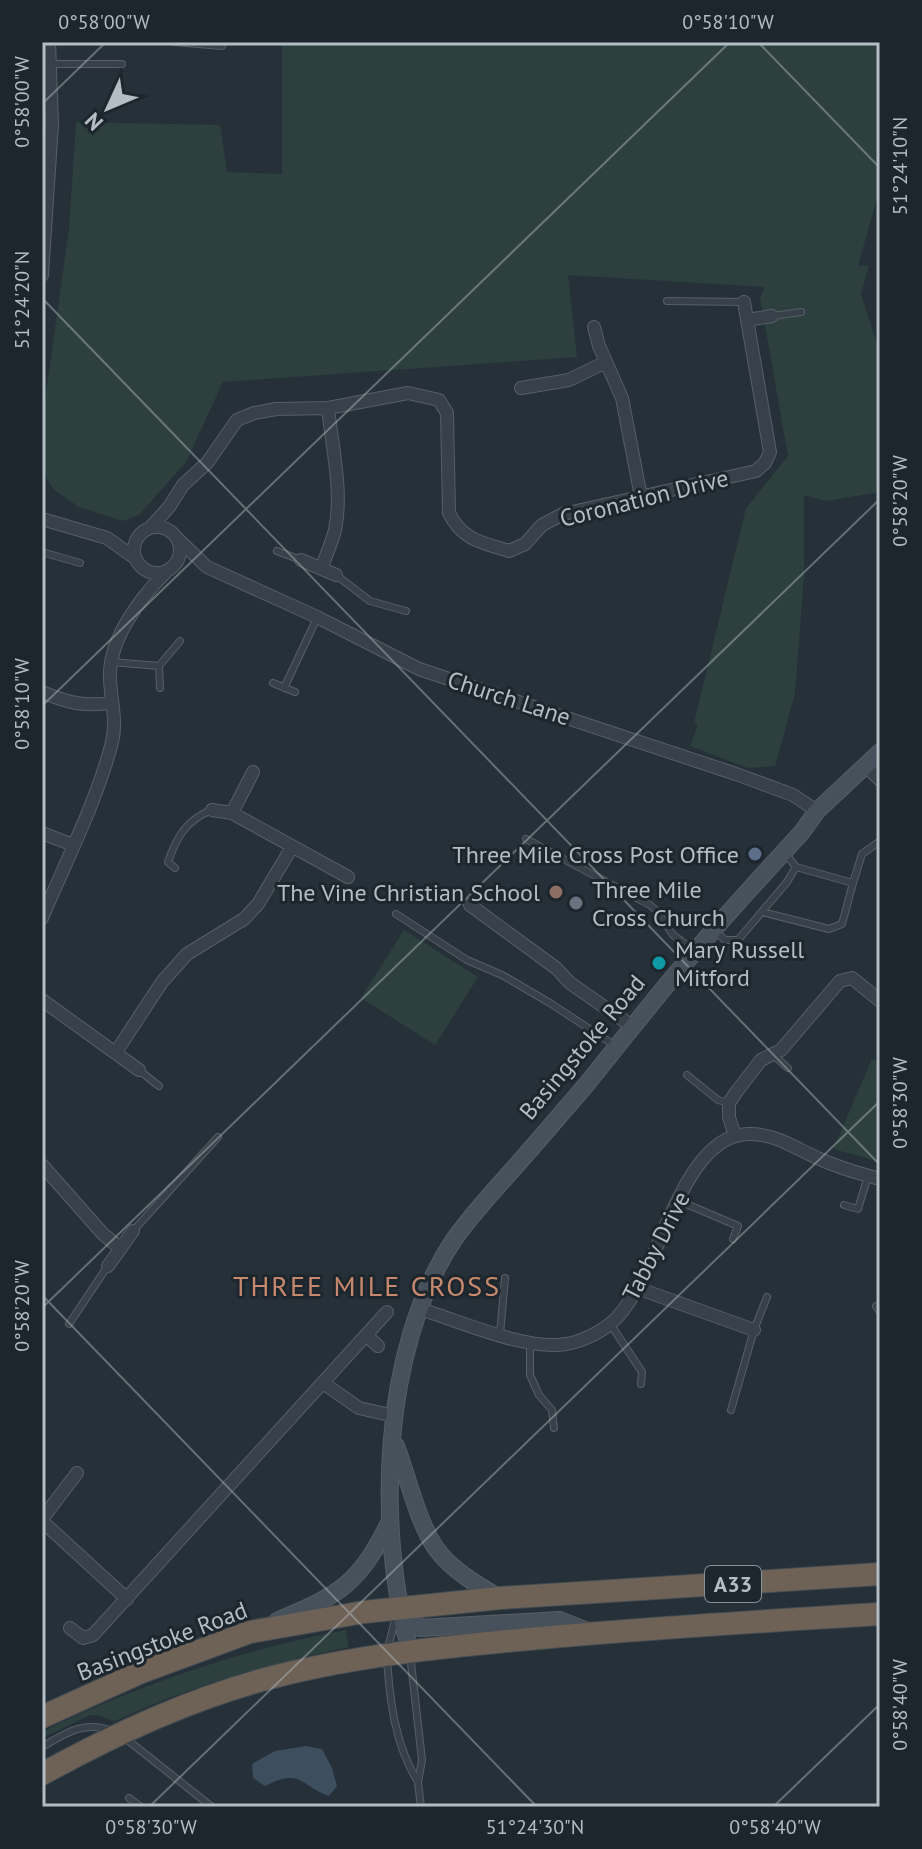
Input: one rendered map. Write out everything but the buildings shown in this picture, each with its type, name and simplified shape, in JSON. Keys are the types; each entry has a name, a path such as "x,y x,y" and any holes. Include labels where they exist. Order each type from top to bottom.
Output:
{"highway":[{"name":"A33","path":"398,1608 500,1598 880,1574"},
{"name":"Basingstoke Road","path":"42,1717 139,1673 250,1632 398,1608"},
{"name":"A33","path":"42,1774 118,1733 215,1695 275,1676 387,1653 591,1633 880,1614"}],"street":[{"path":"42,275 52,124 49,42"},
{"name":"Coronation Drive","path":"145,531 207,463 237,420 276,409 328,408 408,393 439,400 447,413 449,513 456,528 469,538 509,551 525,544 542,525 563,514 756,471 765,463 770,452 744,302"},
{"path":"747,320 772,316"},
{"path":"594,327 622,398 641,497"},
{"path":"521,388 569,380 606,362"},
{"path":"322,567 335,530 336,514 328,408"},
{"path":"42,918 95,795 112,745 115,728 109,677 119,639 142,597 181,553 169,507"},
{"path":"42,519 107,538 152,573 170,569"},
{"path":"107,538 157,527 174,535"},
{"path":"142,597 134,550 145,531"},
{"name":"Church Lane","path":"174,535 207,567 317,617 419,669 736,774 793,795 817,811"},
{"path":"301,560 336,575"},
{"name":"Church Lane","path":"170,569 207,567"},
{"path":"42,692 66,702 85,705 112,702"},
{"name":"Basingstoke Road","path":"410,1651 398,1608 391,1518 394,1416 400,1372 420,1309 451,1245 464,1225 695,951 817,811 880,752"},
{"path":"866,766 880,780"},
{"path":"232,813 253,772"},
{"path":"212,810 232,813 348,877"},
{"path":"42,833 73,845"},
{"path":"116,1052 162,982 187,954 244,919 258,904 292,847"},
{"path":"470,905 556,968 570,983 633,1027"},
{"path":"874,1177 824,1161 777,1138 750,1134 735,1136 729,1117 729,1103 761,1060 781,1050 840,981 852,978 879,1000"},
{"path":"42,1000 139,1070"},
{"name":"Tabby Drive","path":"420,1309 530,1343 566,1344 591,1336 611,1324 625,1308 677,1199 715,1148 735,1136"},
{"path":"42,1165 103,1234 120,1248"},
{"path":"108,1266 133,1231"},
{"path":"637,1288 754,1330"},
{"name":"Basingstoke Road","path":"70,1628 83,1638 93,1635 387,1312"},
{"path":"366,1335 378,1346"},
{"path":"323,1383 359,1408 394,1416"},
{"path":"394,1441 434,1547 449,1563 500,1598"},
{"path":"77,1473 42,1520 127,1599"},
{"path":"250,1632 342,1590 373,1554 391,1518"},
{"path":"398,1608 420,1628 560,1620 591,1633"}],"lane":[{"path":"175,42 222,46"},
{"path":"50,64 122,64"},
{"path":"667,301 744,302"},
{"path":"772,316 801,312"},
{"path":"277,551 301,560"},
{"path":"42,552 80,563"},
{"path":"336,575 370,601 406,611"},
{"path":"284,688 317,617"},
{"path":"160,688 159,666 180,641"},
{"path":"111,662 159,666"},
{"path":"273,683 295,692"},
{"path":"175,868 168,862 176,840 186,825 212,810"},
{"path":"526,839 650,905 673,935 695,951"},
{"path":"762,912 829,929 842,924 862,854 880,841"},
{"path":"784,852 796,867 853,883"},
{"path":"714,930 725,940 738,940 796,867"},
{"path":"396,914 467,960 502,975 550,1003 617,1047"},
{"path":"773,1055 788,1068"},
{"path":"139,1070 159,1086"},
{"path":"687,1075 718,1100 729,1103"},
{"path":"133,1231 218,1137"},
{"path":"844,1205 858,1209 874,1177"},
{"path":"677,1199 738,1226 733,1239"},
{"path":"69,1324 108,1266"},
{"path":"500,1335 505,1278"},
{"path":"731,1410 767,1297"},
{"path":"611,1324 642,1372 641,1384"},
{"path":"530,1343 530,1375 539,1395 552,1410 554,1428"},
{"name":"Basingstoke Road","path":"398,1608 387,1653 391,1704 405,1761 418,1782"},
{"path":"410,1651 422,1760 418,1782 421,1807"},
{"path":"42,1747 83,1726 100,1726 118,1733 212,1807"},
{"path":"129,1798 141,1807"}],"green space":[{"path":"282,42 880,42 880,187 858,266 869,266 861,294 880,353 880,492 826,501 804,495 804,575 795,694 775,766 748,768 690,746 698,725 694,723 746,508 788,456 760,297 765,287 568,275 577,357 223,382 186,462 139,515 123,521 79,507 53,489 43,471 42,421 69,229 76,122 220,125 227,172 282,174"},
{"path":"404,930 478,977 435,1045 361,998"},
{"path":"872,1059 880,1063 880,1162 834,1147"},
{"path":"346,1630 349,1647 230,1677 115,1721 90,1715 42,1738 42,1732 56,1725 126,1694 198,1668"}],"water":[{"path":"306,1746 322,1749 332,1768 337,1786 329,1796 294,1778 265,1786 253,1778 252,1764 275,1751"}],"place":[{"name":"Three Mile Cross Post Office","path":"755,854"},
{"name":"The Vine Christian School","path":"556,892"},
{"name":"Three Mile Cross Church","path":"576,903"},
{"name":"Mary Russell Mitford","path":"659,963"}],"district":[{"name":"THREE MILE CROSS","path":"367,1285"}]}
